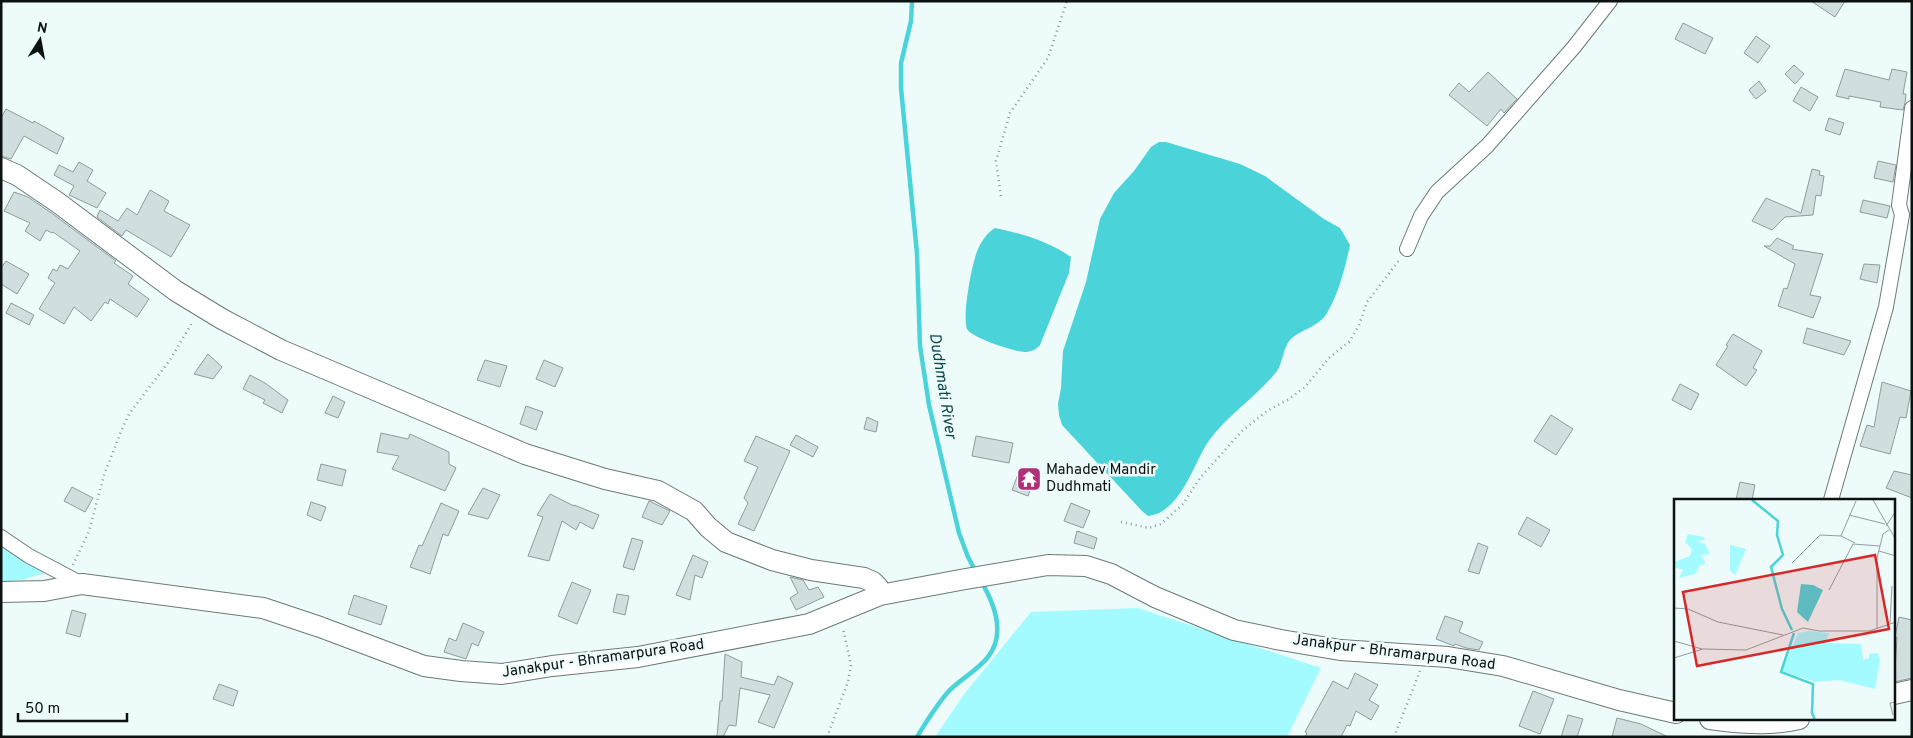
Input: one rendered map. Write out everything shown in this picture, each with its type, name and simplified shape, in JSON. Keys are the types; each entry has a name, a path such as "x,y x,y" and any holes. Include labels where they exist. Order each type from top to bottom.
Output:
{"street":[{"path":"1407,248 1421,216 1437,192 1487,146 1574,48 1610,1"},
{"path":"1831,499 1886,307 1902,215 1898,205 1912,108"},
{"path":"1,168 17,175 57,202 176,291 281,350 525,454 606,479 658,491 694,511 708,527 726,542 772,560 811,570 864,578 873,582 878,588 880,595"},
{"path":"1,538 36,560 75,580"},
{"name":"Janakpur - Bhramarpura Road","path":"1,592 44,591 75,580 263,608 424,666 502,674 552,666 647,656 809,624 880,595 960,580 1048,565 1086,566 1112,574 1155,597 1234,630 1340,650 1448,657 1503,666 1619,700 1674,713"},
{"path":"1896,694 1912,690"},
{"path":"1720,720 1751,723 1796,720"}],"path":[{"path":"1001,196 996,161 1010,113 1048,58 1067,1"},
{"path":"1121,522 1149,528 1161,524 1183,504 1200,478 1242,431 1267,411 1290,399 1305,387 1329,358 1350,341 1359,325 1367,302 1407,248"},
{"path":"75,580 104,474 126,422 170,360 202,307"},
{"path":"827,737 848,682 851,665 839,613"},
{"path":"1394,737 1426,656"}],"shaded area":[{"path":"1159,142 1166,142 1240,164 1265,176 1324,219 1340,228 1350,245 1338,289 1324,318 1290,340 1277,371 1208,442 1177,497 1159,513 1148,516 1062,425 1058,404 1063,351 1086,282 1100,219 1114,193 1134,171 1151,147"},
{"path":"995,228 1034,239 1054,247 1071,257 1069,273 1040,345 1031,351 1022,352 995,344 977,337 967,329 967,301 976,256 983,239"},
{"path":"1,543 48,572 21,580 1,582"},
{"path":"1138,608 1321,668 1287,737 935,737 965,693 1031,612"}],"building":[{"path":"1811,1 1845,1 1835,17"},
{"path":"1683,23 1713,38 1705,54 1675,39"},
{"path":"1756,36 1770,46 1758,63 1744,53"},
{"path":"1794,65 1804,74 1795,84 1785,74"},
{"path":"1845,69 1889,80 1892,69 1907,72 1903,94 1906,94 1903,110 1880,107 1881,102 1849,96 1849,99 1836,96"},
{"path":"1488,72 1517,99 1504,113 1501,109 1487,126 1449,95 1459,83 1469,92"},
{"path":"1759,81 1766,91 1756,99 1749,90"},
{"path":"1801,87 1818,97 1810,111 1793,101"},
{"path":"6,109 33,123 34,121 64,138 57,154 24,136 11,159 1,156 1,118"},
{"path":"1829,118 1844,123 1840,135 1825,130"},
{"path":"1878,161 1896,165 1893,182 1874,178"},
{"path":"79,162 93,170 87,181 106,193 97,208 69,195 74,186 54,175 59,165 73,172"},
{"path":"1812,169 1820,171 1819,175 1824,176 1821,196 1816,195 1813,215 1785,217 1772,230 1752,221 1766,198 1801,213"},
{"path":"150,190 169,201 164,211 190,225 171,257 126,230 122,236 97,217 100,210 118,221 127,208 137,215"},
{"path":"14,192 28,197 50,212 133,276 128,284 149,299 137,317 110,299 108,304 105,302 91,321 74,307 64,324 39,309 55,283 48,278 53,269 57,271 60,265 68,269 80,251 53,232 46,230 40,241 25,231 30,223 4,211"},
{"path":"1863,200 1890,206 1887,218 1860,212"},
{"path":"1777,238 1794,246 1792,249 1823,254 1810,295 1821,297 1813,318 1778,306 1784,288 1787,289 1795,264 1764,246 1770,246"},
{"path":"6,261 29,274 17,294 1,284 1,268"},
{"path":"1864,264 1880,265 1877,283 1860,279"},
{"path":"11,303 34,315 29,325 6,313"},
{"path":"1807,328 1851,341 1844,355 1803,343"},
{"path":"1733,334 1762,351 1753,368 1757,370 1746,386 1716,365"},
{"path":"208,354 222,367 213,379 194,374"},
{"path":"485,360 507,366 500,387 477,380"},
{"path":"544,360 563,368 555,387 536,379"},
{"path":"250,375 265,383 288,400 282,413 263,403 265,400 243,389"},
{"path":"1882,382 1911,391 1906,418 1900,417 1890,454 1860,446 1867,425 1874,427"},
{"path":"1680,384 1699,394 1691,410 1672,400"},
{"path":"333,396 345,402 338,418 325,413"},
{"path":"526,406 543,412 536,430 520,424"},
{"path":"1551,415 1573,429 1556,455 1534,441"},
{"path":"867,417 878,422 876,432 864,429"},
{"path":"381,433 408,439 410,434 449,452 449,464 456,468 445,491 392,469 399,456 377,452"},
{"path":"796,435 818,447 813,457 790,445"},
{"path":"756,436 790,451 754,531 738,524 748,503 744,498 758,467 744,461"},
{"path":"976,436 1013,443 1009,463 972,456"},
{"path":"321,464 346,470 342,486 317,480"},
{"path":"1020,469 1036,474 1028,496 1012,490"},
{"path":"1894,471 1912,475 1912,498 1886,488"},
{"path":"1740,482 1755,485 1752,499 1736,499"},
{"path":"72,487 93,498 85,512 64,501"},
{"path":"483,488 500,495 488,519 468,514"},
{"path":"550,494 574,506 599,515 593,529 580,522 576,530 562,521 549,561 528,556 543,517 537,515"},
{"path":"649,501 670,511 662,525 642,517"},
{"path":"311,502 326,507 321,521 307,515"},
{"path":"441,503 459,511 448,536 443,534 430,574 410,567 419,545 422,546"},
{"path":"1071,503 1090,511 1083,528 1064,521"},
{"path":"1527,517 1550,530 1541,547 1518,534"},
{"path":"1077,531 1097,538 1094,549 1074,543"},
{"path":"632,538 643,541 634,570 623,567"},
{"path":"1478,543 1488,547 1479,574 1468,571"},
{"path":"693,555 708,562 702,578 695,575 690,600 676,595"},
{"path":"790,577 803,580 809,590 818,587 824,597 796,610 790,598 798,593"},
{"path":"572,582 591,590 577,624 558,616"},
{"path":"617,594 629,596 625,615 613,612"},
{"path":"354,595 387,606 381,625 348,614"},
{"path":"72,610 86,614 80,637 66,633"},
{"path":"1445,616 1463,622 1459,632 1483,642 1479,650 1455,644 1454,646 1436,639"},
{"path":"1899,617 1912,620 1912,678 1896,682 1897,638 1896,632"},
{"path":"463,623 484,632 478,646 472,643 466,659 444,652 449,638 456,641"},
{"path":"725,654 742,662 741,677 774,685 778,676 793,683 774,728 758,722 770,695 740,688 736,726 729,725 723,737 717,737 720,701 722,701"},
{"path":"1355,673 1378,685 1369,700 1379,706 1371,720 1356,711 1350,726 1347,725 1341,737 1305,737 1307,733 1305,732 1333,681 1348,689"},
{"path":"219,684 238,691 233,706 213,699"},
{"path":"1533,691 1554,699 1540,734 1519,726"},
{"path":"1568,715 1583,719 1577,737 1561,737"},
{"path":"1617,718 1641,724 1668,737 1612,737"}],"waterway":[{"name":"Dudhmati River","path":"912,1 911,21 901,63 901,88 917,254 920,346 929,405 959,533 976,572"},
{"name":"Dudhmati River","path":"917,737 935,708 948,692 984,662 993,648 996,639 996,619 994,609 981,581"}],"place":[{"name":"Mahadev Mandir Dudhmati","path":"1029,479"}]}
